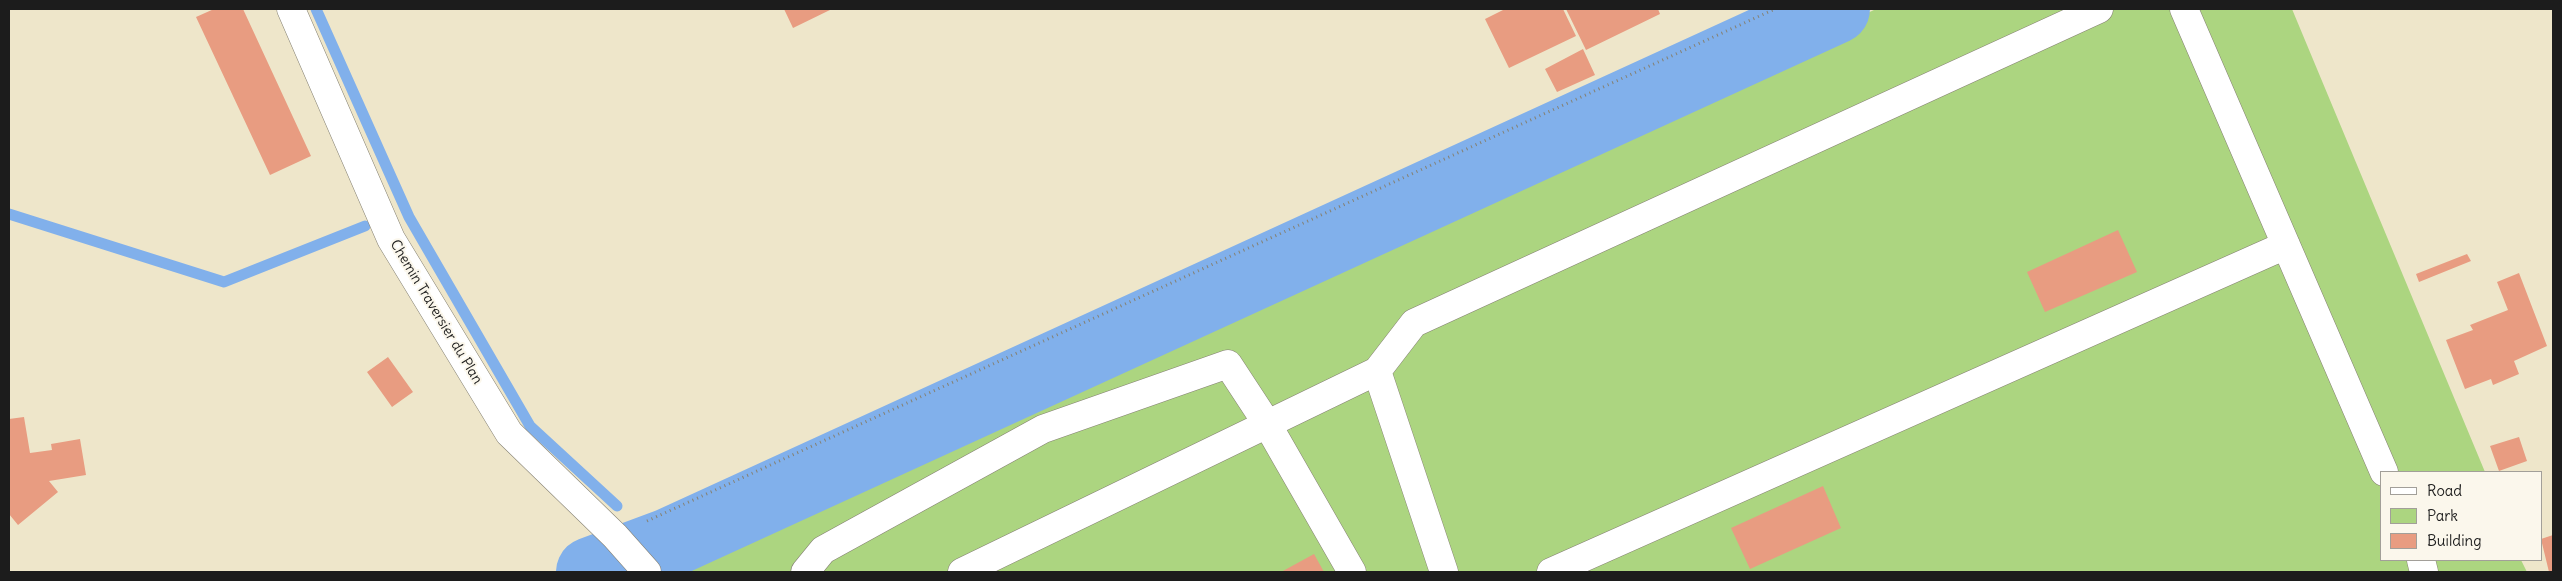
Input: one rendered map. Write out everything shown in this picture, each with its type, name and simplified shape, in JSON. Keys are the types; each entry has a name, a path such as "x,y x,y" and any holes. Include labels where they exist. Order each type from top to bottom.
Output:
{"street":[{"name":"Chemin Traversier du Plan","path":"291,9 390,239 509,433 615,536 647,572"},
{"path":"962,572 1266,422 1377,371 1414,323 2099,9"},
{"path":"2184,9 2384,471"},
{"path":"1551,572 2286,245"},
{"path":"805,572 822,550 1044,429 1228,364 1266,422 1352,572"},
{"path":"1377,371 1444,572"}],"path":[{"path":"615,536 1775,9"}],"green space":[{"path":"1876,9 2292,9 2485,471 2380,471 2380,561 2522,561 2527,572 689,572 683,563 1249,307"}],"building":[{"path":"214,9 243,9 311,156 270,175 196,17"},
{"path":"784,9 832,9 793,28"},
{"path":"1505,9 1563,9 1576,36 1509,68 1485,19"},
{"path":"1566,9 1658,9 1660,14 1586,50"},
{"path":"1583,49 1595,75 1557,92 1545,69"},
{"path":"2118,230 2137,272 2045,312 2027,272"},
{"path":"2467,254 2471,261 2419,282 2416,274"},
{"path":"2519,273 2547,346 2514,361 2519,374 2493,385 2491,379 2465,389 2446,340 2473,330 2470,325 2508,310 2497,282"},
{"path":"388,357 413,392 392,407 367,372"},
{"path":"24,417 30,453 52,450 51,444 80,439 86,475 49,481 58,492 18,525 9,514 9,419"},
{"path":"2519,437 2527,461 2499,471 2490,446"},
{"path":"1823,486 1841,528 1750,569 1731,528"},
{"path":"2553,535 2553,572 2549,572 2542,539"},
{"path":"1314,554 1324,572 1281,572"}],"waterway":[{"path":"316,9 409,217 530,426 617,506"},
{"path":"591,572 669,543 1835,9"},
{"path":"9,214 224,282 365,226"}]}
